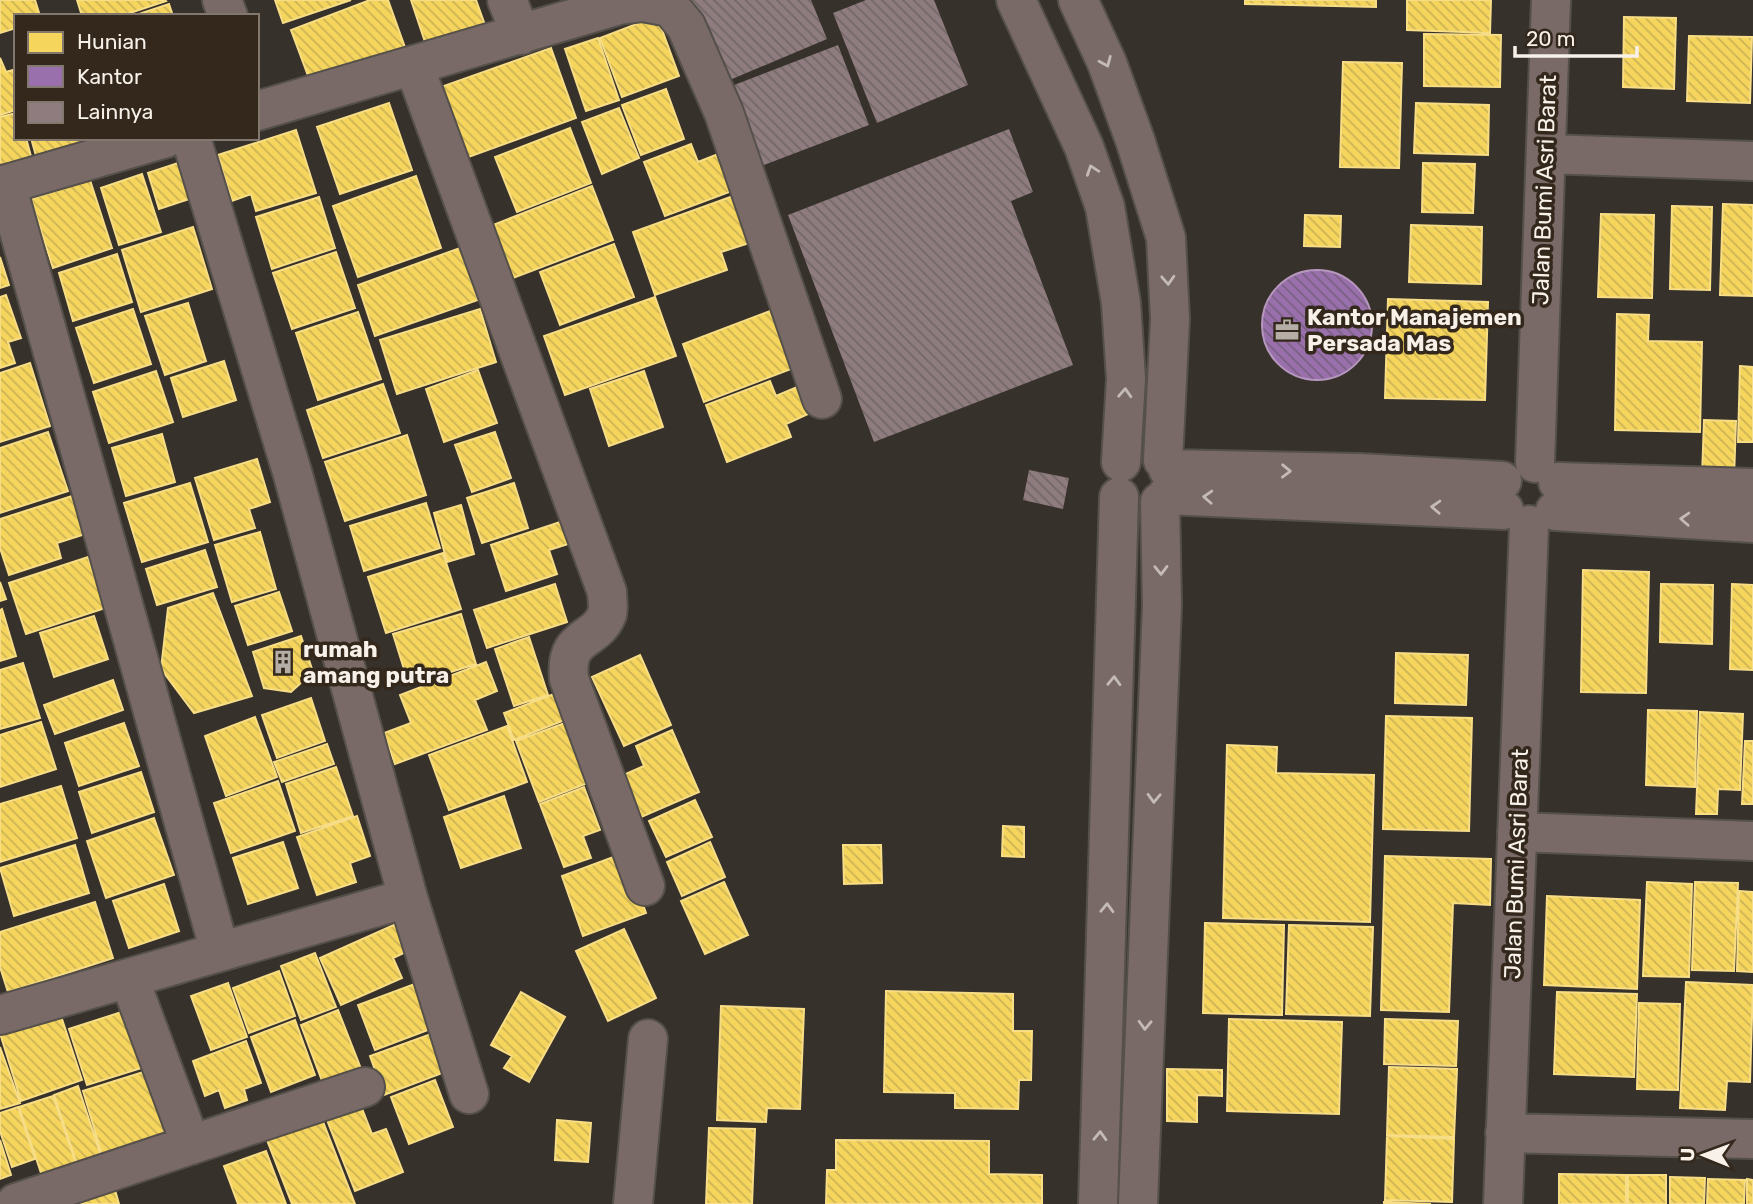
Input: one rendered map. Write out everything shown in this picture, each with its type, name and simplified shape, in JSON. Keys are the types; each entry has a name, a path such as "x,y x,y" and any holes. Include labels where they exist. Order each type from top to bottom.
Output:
{"street":[{"path":"508,0 521,35"},
{"path":"1016,0 1084,147 1105,207 1122,303 1126,379 1120,479 1098,1204"},
{"path":"1078,0 1116,89 1166,238 1170,318 1162,605 1138,1204"},
{"name":"Jalan Bumi Asri Barat","path":"1503,1204 1551,0"},
{"path":"259,105 414,66 619,5 643,2 670,8 686,26 724,113 822,399"},
{"path":"414,66 607,592 608,612 601,625 582,639 570,654 567,662 569,679 645,886"},
{"path":"159,140 3,185 220,952"},
{"path":"192,140 293,475 408,898 469,1094"},
{"path":"1546,154 1753,161"},
{"path":"1137,452 1156,455 1165,482 1153,507 1143,509 1134,507 1120,479 1137,452"},
{"path":"1165,482 1359,473 1753,523"},
{"path":"1530,495 1753,488"},
{"path":"1517,832 1753,841"},
{"path":"0,1015 408,898"},
{"path":"129,978 191,1145"},
{"path":"633,1204 648,1040"},
{"path":"16,1203 365,1087"},
{"path":"1505,1133 1753,1139"}],"building: Hunian":[{"path":"0,0 35,0 39,14 14,14 14,29 0,33"},
{"path":"77,0 166,1 127,14 81,14"},
{"path":"275,0 351,0 283,23"},
{"path":"370,0 388,0 407,53 313,89 291,30"},
{"path":"411,0 476,0 486,28 427,48"},
{"path":"1245,0 1376,0 1376,7 1245,4"},
{"path":"1407,0 1491,0 1490,33 1407,30"},
{"path":"169,4 172,14 139,14"},
{"path":"657,16 679,76 622,97 600,38"},
{"path":"1624,17 1676,18 1674,89 1623,87"},
{"path":"1424,34 1501,35 1500,87 1424,86"},
{"path":"1689,36 1752,37 1750,103 1687,101"},
{"path":"598,38 619,100 586,111 565,49"},
{"path":"551,48 576,118 463,159 438,88"},
{"path":"0,58 6,72 14,70 14,111 0,115"},
{"path":"1343,62 1402,63 1399,168 1340,167"},
{"path":"666,89 684,139 641,155 622,105"},
{"path":"389,103 412,170 340,194 317,127"},
{"path":"1416,103 1489,105 1488,155 1414,153"},
{"path":"619,108 639,158 602,174 582,122"},
{"path":"14,114 14,140 27,140 35,171 0,181 0,117"},
{"path":"570,128 591,183 517,212 495,157"},
{"path":"296,130 316,193 256,211 251,194 232,201 218,155"},
{"path":"32,140 83,140 87,156 40,170"},
{"path":"691,144 698,162 718,154 732,191 665,216 644,162"},
{"path":"178,163 189,199 159,209 148,173"},
{"path":"1423,163 1475,164 1473,213 1422,212"},
{"path":"142,174 161,232 119,245 101,188"},
{"path":"416,176 441,248 358,277 333,206"},
{"path":"90,180 112,248 53,268 31,199"},
{"path":"592,186 613,240 513,278 493,225"},
{"path":"733,196 749,243 721,252 727,270 655,295 633,232"},
{"path":"319,197 335,248 272,269 256,217"},
{"path":"1723,204 1753,205 1753,296 1720,295"},
{"path":"1672,206 1712,207 1710,290 1670,289"},
{"path":"1601,214 1654,215 1652,298 1598,297"},
{"path":"1305,215 1341,216 1340,247 1304,246"},
{"path":"1411,225 1482,227 1481,284 1409,282"},
{"path":"193,227 212,289 141,312 122,250"},
{"path":"614,244 634,297 560,325 540,272"},
{"path":"460,248 478,300 375,336 358,285"},
{"path":"336,252 355,308 292,329 273,273"},
{"path":"117,254 132,302 73,321 59,273"},
{"path":"0,257 9,285 0,288"},
{"path":"6,295 21,338 8,342 15,363 0,368 0,297"},
{"path":"655,297 676,356 565,395 544,336"},
{"path":"1388,299 1488,302 1485,400 1385,398"},
{"path":"188,303 206,361 165,375 145,316"},
{"path":"778,308 799,366 704,402 683,344"},
{"path":"133,309 151,364 94,383 76,328"},
{"path":"480,309 496,362 397,394 380,340"},
{"path":"358,312 381,379 318,400 296,333"},
{"path":"1617,314 1649,315 1648,341 1702,342 1700,432 1615,430"},
{"path":"224,361 236,400 183,417 171,378"},
{"path":"30,363 50,426 0,442 0,373"},
{"path":"1740,366 1753,367 1753,442 1738,442"},
{"path":"478,370 497,423 444,442 426,389"},
{"path":"156,371 173,422 109,443 93,392"},
{"path":"644,371 663,427 609,446 590,389"},
{"path":"770,381 776,396 797,387 808,414 786,424 791,437 727,462 706,405"},
{"path":"383,384 400,433 323,458 307,410"},
{"path":"1704,420 1736,421 1734,478 1702,477"},
{"path":"48,432 68,491 0,513 0,448"},
{"path":"495,432 511,478 472,492 455,445"},
{"path":"162,434 175,482 126,496 112,448"},
{"path":"407,435 426,495 345,521 325,462"},
{"path":"257,459 270,502 249,509 255,528 214,540 195,478"},
{"path":"190,483 208,542 142,562 124,503"},
{"path":"514,483 528,528 482,543 467,498"},
{"path":"72,496 85,534 57,543 61,558 9,575 0,548 0,519"},
{"path":"426,503 440,548 364,571 350,526"},
{"path":"461,505 474,554 447,562 434,513"},
{"path":"563,521 571,543 549,550 557,574 506,591 491,545"},
{"path":"260,532 276,589 232,602 215,545"},
{"path":"205,550 217,587 157,605 146,569"},
{"path":"443,553 461,609 386,633 368,577"},
{"path":"88,557 105,608 26,634 9,583"},
{"path":"1583,570 1649,572 1646,693 1581,692"},
{"path":"0,582 6,599 0,601"},
{"path":"555,584 567,622 487,648 474,610"},
{"path":"1661,584 1713,585 1712,644 1660,642"},
{"path":"1732,584 1753,585 1753,670 1730,669"},
{"path":"279,592 292,631 248,645 235,606"},
{"path":"213,593 252,696 194,713 161,669 168,608"},
{"path":"2,609 16,656 0,661 0,610"},
{"path":"461,614 476,664 409,685 393,634"},
{"path":"94,616 108,659 54,677 40,633"},
{"name":"rumah amang putra","path":"301,636 313,672 291,692 264,688 253,652"},
{"path":"529,637 548,695 514,706 495,649"},
{"path":"1396,653 1468,655 1466,705 1395,703"},
{"path":"640,655 671,725 624,746 592,677"},
{"path":"486,662 497,691 475,700 487,730 395,764 384,733 411,723 400,695"},
{"path":"23,663 40,718 0,729 0,670"},
{"path":"113,680 123,710 55,734 44,705"},
{"path":"559,692 570,718 514,740 504,713"},
{"path":"311,698 325,741 277,758 262,715"},
{"path":"1648,710 1697,711 1695,787 1646,785"},
{"path":"1700,712 1743,714 1740,790 1718,789 1717,814 1696,814"},
{"path":"1386,716 1472,718 1469,831 1383,829"},
{"path":"255,717 277,777 226,796 205,736"},
{"path":"570,721 593,781 539,802 516,741"},
{"path":"41,722 56,769 0,787 0,735"},
{"path":"124,723 139,766 79,786 65,743"},
{"path":"507,726 527,782 449,810 429,755"},
{"path":"672,730 699,792 639,818 621,776 644,766 636,746"},
{"path":"1745,741 1753,741 1753,804 1742,804"},
{"path":"327,744 334,764 282,782 274,762"},
{"path":"1227,745 1277,747 1276,773 1374,775 1370,922 1223,918"},
{"path":"336,767 353,816 301,833 286,784"},
{"path":"141,772 154,812 92,833 79,792"},
{"path":"278,781 295,831 231,853 214,803"},
{"path":"61,786 77,838 0,862 0,804"},
{"path":"584,787 600,830 583,836 591,858 564,867 540,804"},
{"path":"504,796 521,848 461,868 444,817"},
{"path":"695,800 712,837 666,857 649,821"},
{"path":"357,816 370,856 350,863 356,882 317,895 297,837"},
{"path":"154,818 174,875 106,898 87,841"},
{"path":"1003,826 1024,827 1024,857 1002,856"},
{"path":"283,842 298,888 248,904 233,858"},
{"path":"710,842 725,877 682,896 667,862"},
{"path":"75,845 89,893 14,916 0,868"},
{"path":"843,845 881,845 882,883 844,884"},
{"path":"624,853 646,913 583,936 562,876"},
{"path":"1385,856 1491,859 1490,905 1453,903 1449,1012 1381,1010"},
{"path":"724,882 748,935 705,954 681,901"},
{"path":"1647,882 1692,884 1689,977 1643,976"},
{"path":"1695,882 1738,883 1734,971 1692,970"},
{"path":"164,884 179,931 129,948 113,901"},
{"path":"1739,891 1753,892 1753,972 1737,971"},
{"path":"1547,896 1640,900 1637,989 1544,985"},
{"path":"95,902 113,958 8,992 0,967 0,932"},
{"path":"398,923 410,950 393,958 402,978 341,1005 320,958"},
{"path":"1205,923 1284,925 1282,1015 1203,1013"},
{"path":"1289,925 1373,927 1370,1016 1286,1014"},
{"path":"624,929 656,998 608,1021 576,951"},
{"path":"315,953 336,1007 301,1020 281,966"},
{"path":"279,971 295,1016 249,1033 233,988"},
{"path":"428,979 444,1024 375,1050 358,1005"},
{"path":"1686,982 1753,985 1750,1082 1727,1081 1725,1110 1680,1108"},
{"path":"228,983 247,1037 211,1050 191,996"},
{"path":"886,991 1013,994 1013,1031 1032,1031 1031,1080 1019,1080 1018,1109 955,1108 955,1093 884,1092"},
{"path":"521,992 565,1017 529,1082 504,1068 512,1056 491,1045"},
{"path":"1557,992 1637,994 1634,1077 1554,1074"},
{"path":"1639,1003 1680,1004 1678,1090 1637,1089"},
{"path":"721,1006 804,1009 800,1109 767,1108 766,1122 717,1120"},
{"path":"137,1007 154,1064 87,1085 69,1029"},
{"path":"338,1010 365,1079 327,1094 301,1025"},
{"path":"60,1013 82,1080 21,1101 0,1033"},
{"path":"1229,1019 1342,1022 1339,1114 1227,1111"},
{"path":"1385,1019 1458,1021 1456,1066 1384,1064"},
{"path":"295,1020 315,1075 271,1092 251,1037"},
{"path":"431,1034 445,1072 384,1095 370,1056"},
{"path":"246,1041 261,1083 244,1089 247,1100 225,1108 219,1090 205,1096 193,1061"},
{"path":"0,1047 20,1103 0,1109"},
{"path":"1389,1067 1457,1069 1454,1137 1387,1135"},
{"path":"156,1068 177,1135 103,1158 83,1091"},
{"path":"1167,1069 1222,1070 1222,1096 1197,1095 1197,1122 1167,1121"},
{"path":"435,1080 453,1127 409,1144 391,1097"},
{"path":"78,1086 101,1156 77,1164 54,1095"},
{"path":"53,1096 76,1164 42,1176 19,1107"},
{"path":"361,1106 372,1134 386,1129 403,1172 355,1191 327,1120"},
{"path":"18,1107 35,1159 12,1167 0,1131 0,1113"},
{"path":"322,1119 355,1204 292,1204 267,1140"},
{"path":"557,1120 591,1123 588,1162 555,1160"},
{"path":"709,1128 755,1129 752,1204 706,1204"},
{"path":"1387,1136 1454,1139 1452,1202 1385,1200"},
{"path":"0,1140 11,1175 0,1179"},
{"path":"836,1140 989,1141 989,1174 1042,1175 1042,1204 826,1204 827,1170 836,1170"},
{"path":"266,1151 286,1204 238,1204 224,1166"},
{"path":"1559,1174 1626,1175 1626,1204 1559,1204"},
{"path":"1628,1175 1666,1175 1666,1204 1628,1204"},
{"path":"1670,1177 1705,1178 1704,1204 1670,1204"},
{"path":"1708,1179 1745,1180 1744,1204 1707,1204"},
{"path":"1747,1179 1753,1180 1753,1204 1747,1204"},
{"path":"115,1190 119,1204 69,1204"},
{"path":"1384,1202 1431,1204 1384,1204"}],"building: Kantor":[{"path":"1317,270 1338,275 1356,286 1367,304 1372,325 1367,346 1356,364 1338,375 1317,380 1296,375 1278,364 1267,346 1262,325 1267,304 1278,286 1296,275"}],"building: Lainnya":[{"path":"691,0 811,0 827,39 725,82"},
{"path":"866,0 934,0 968,85 877,123 833,13"},
{"path":"838,45 869,125 759,167 729,87"},
{"path":"1009,129 1033,192 1011,201 1073,365 874,442 788,215"},
{"path":"1029,470 1069,478 1063,509 1023,500"}],"place":[{"name":"Kantor Manajemen Persada Mas","path":"1287,330"},
{"name":"rumah amang putra","path":"283,662"}]}
